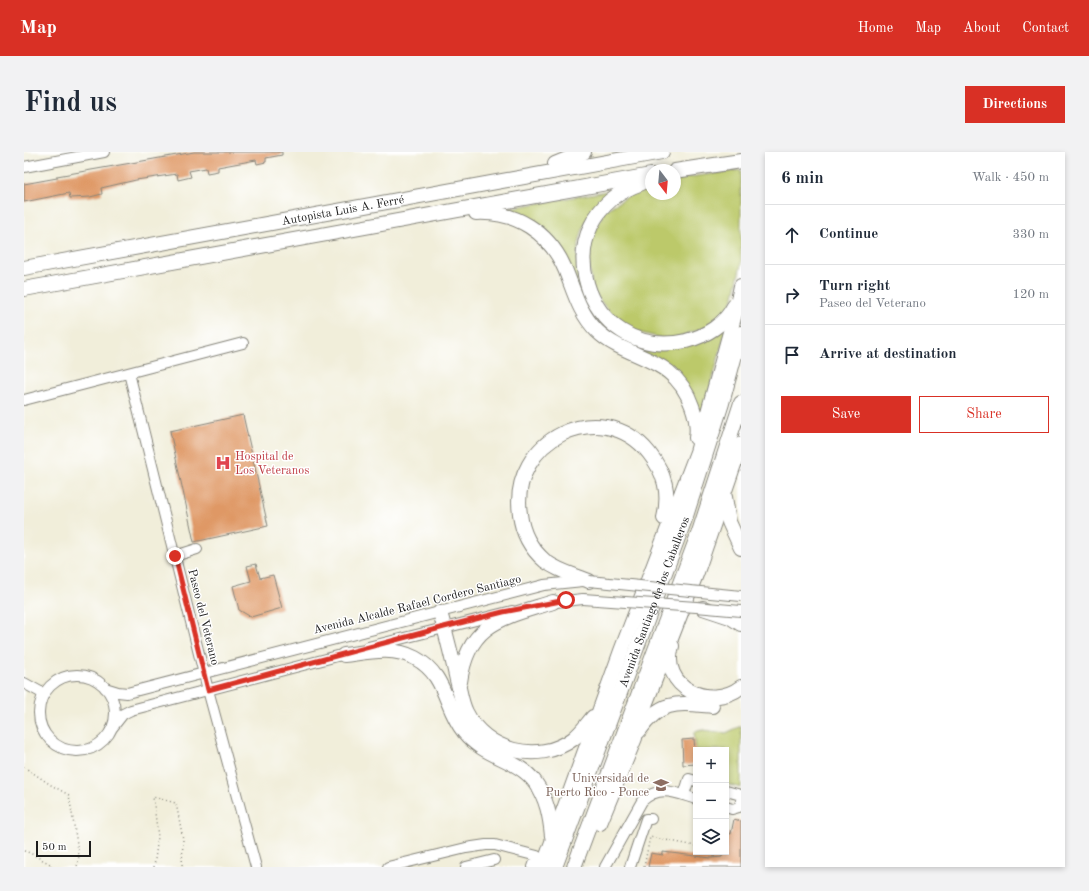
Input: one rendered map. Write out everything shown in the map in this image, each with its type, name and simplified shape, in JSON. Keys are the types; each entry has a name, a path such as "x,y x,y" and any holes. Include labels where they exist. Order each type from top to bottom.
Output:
{"highway":[{"path":"492,182 507,173 560,162 584,152"},
{"name":"Autopista Luis A. Ferré","path":"24,268 662,152"},
{"path":"681,171 741,161"},
{"name":"Autopista Luis A. Ferré","path":"24,288 645,176"},
{"path":"645,183 627,189 612,199 598,212 589,228 583,254 583,271 588,290 597,308 610,322 634,336 656,343 670,343 691,340 714,329 728,316 739,292"},
{"path":"381,223 418,223 471,214 492,213 523,221 538,232 559,257 578,305 596,330 612,342 663,367 686,393 692,406 697,425 690,467"},
{"path":"540,861 552,839 696,452 709,413 735,314 739,292"},
{"name":"Avenida Santiago de los Caballeros","path":"555,867 685,519 720,410 741,333"},
{"name":"Avenida Santiago de los Caballeros","path":"575,863 699,532 741,403"},
{"path":"589,581 559,570 538,554 525,534 519,508 518,497 522,476 533,457 547,442 575,429 595,427 615,430 640,443 654,459 665,482 668,497 665,514 658,537 656,559"},
{"path":"575,863 594,837 635,738 638,723 697,572 741,444"},
{"path":"724,495 729,522 741,548"},
{"path":"460,688 465,657 469,647 480,634 500,620 553,602"},
{"path":"696,606 730,617 741,624"},
{"path":"440,612 467,713 483,734 504,747 524,752 546,750 567,742 584,728 600,709"},
{"path":"677,622 670,652 670,662 676,677 682,685 695,694 713,698 729,695 741,687"},
{"path":"344,654 388,649 407,654 424,664 439,680 454,716 470,739 486,752 520,768 533,780 547,805 552,839"},
{"path":"635,738 648,719 664,708 683,703 717,706 741,697"}],"street":[{"path":"24,166 104,152"},
{"path":"24,400 244,343"},
{"name":"Paseo del Veterano","path":"129,373 208,690 256,867"},
{"path":"175,556 198,549"},
{"name":"Avenida Alcalde Rafael Cordero Santiago","path":"105,688 128,693 544,585 589,581 741,596"},
{"path":"112,728 115,714 114,707 105,688 87,676 73,675 59,679 44,694 40,708 43,729 51,740 63,748 77,750 91,747 104,740 123,714 131,710 444,627 553,602 583,599 696,606 741,611"},
{"path":"24,683 44,694"},
{"path":"684,795 689,779 693,781"},
{"path":"605,867 642,801 649,794 660,791 670,791 693,798"},
{"path":"729,792 741,795"},
{"path":"729,808 732,809 739,807 741,802"},
{"path":"630,867 648,819 634,816"},
{"path":"388,867 466,848 486,845 503,847 540,861 533,867"},
{"path":"466,867 494,860"}],"path":[{"path":"24,767 51,786 69,795 78,856 77,867"},
{"path":"154,867 158,837 153,797 176,803 183,839 182,867"},
{"path":"644,867 650,837 693,845"},
{"path":"24,851 52,866 49,867"}],"green space":[{"path":"741,170 741,264 734,296 729,307 711,325 670,340 624,329 593,292 587,251 604,211 645,186 645,200 681,200 681,178"},
{"path":"619,189 594,210 588,218 583,230 579,243 578,268 584,294 601,320 647,346 720,327 726,329 704,412 699,411 696,402 629,347 594,322 567,263 499,210"},
{"path":"741,726 741,788 729,785 729,747 696,747 694,732 703,730 726,733"}],"building":[{"path":"194,152 282,152 282,155 266,158 266,162 257,164 256,160 218,167 218,171 207,173 206,168 189,171 191,177 178,180 177,174 136,180 101,188 102,194 90,197 70,198 69,193 24,202 24,184 57,178 57,176"},
{"path":"243,415 268,526 194,542 170,431"},
{"path":"256,564 260,578 273,575 282,608 251,617 239,610 233,586 251,581 247,566"},
{"path":"694,739 693,764 683,765 682,740"},
{"path":"734,819 741,821 741,867 648,867 651,853 663,855 663,852 711,858 729,855 729,834 731,834"}],"place":[{"name":"Hospital de Los Veteranos","path":"223,463"},
{"name":"Universidad de Puerto Rico - Ponce","path":"661,785"}],"route":[{"path":"175,556 208,690 503,612 566,600"}]}
